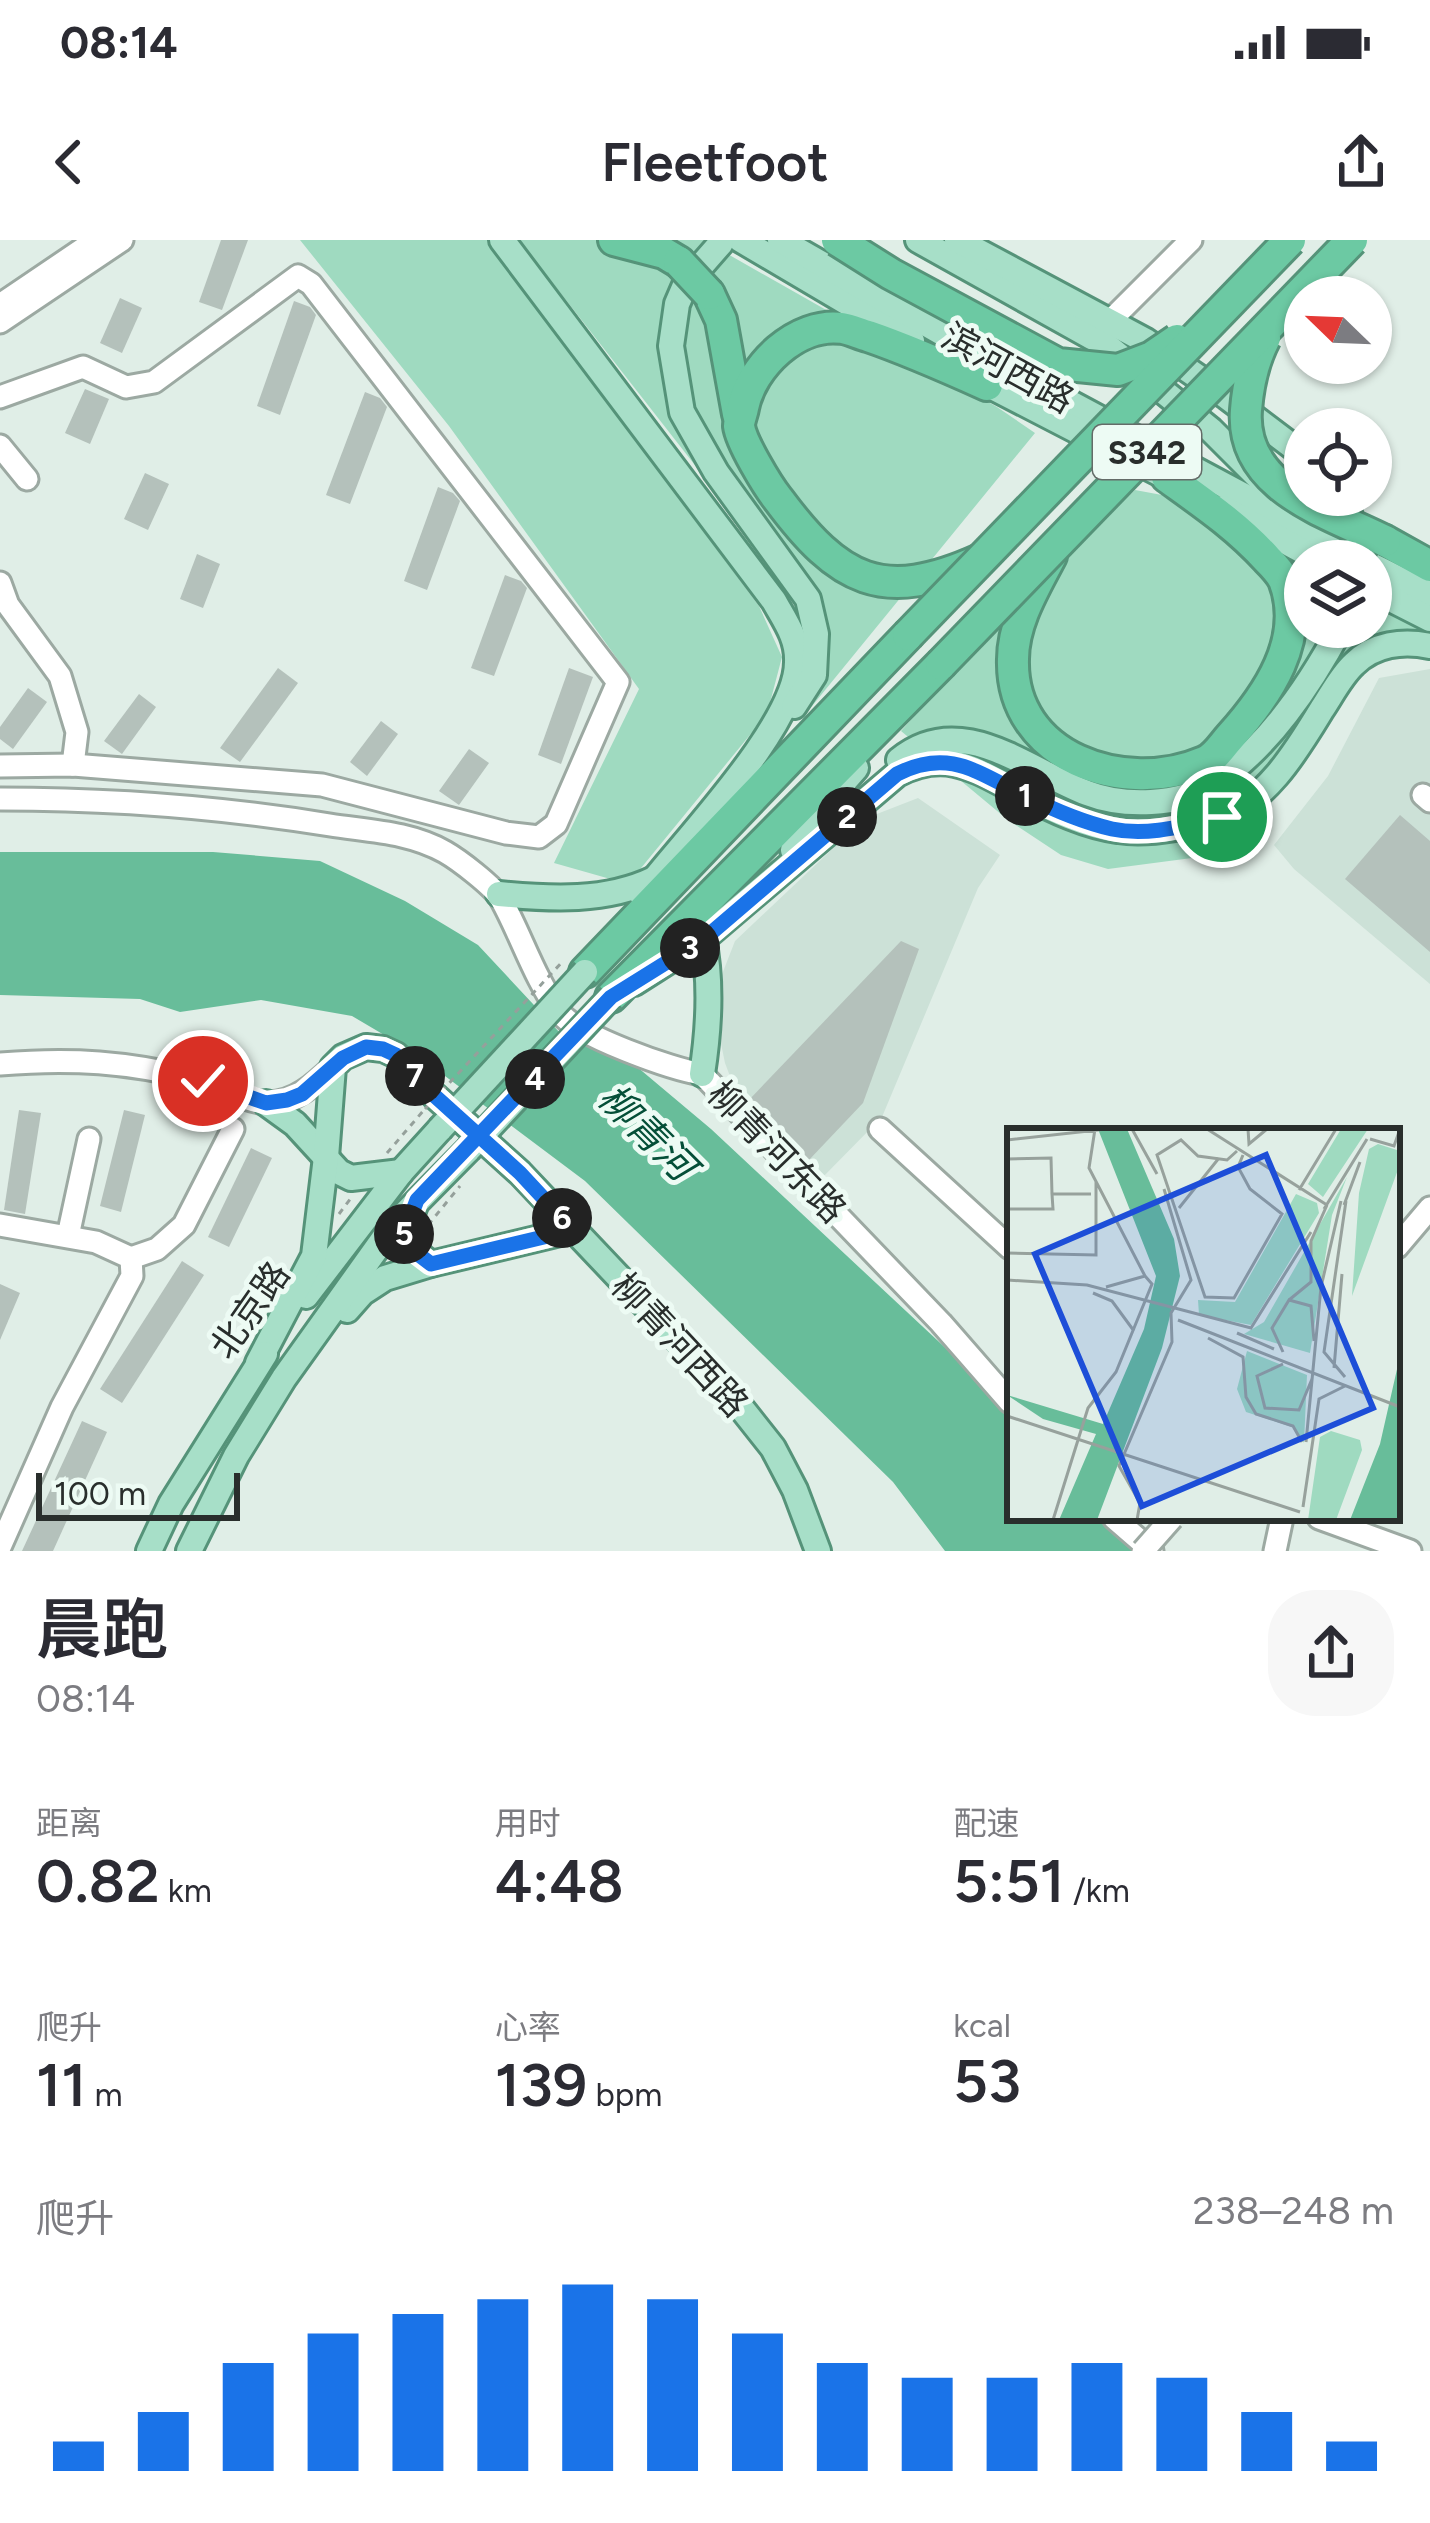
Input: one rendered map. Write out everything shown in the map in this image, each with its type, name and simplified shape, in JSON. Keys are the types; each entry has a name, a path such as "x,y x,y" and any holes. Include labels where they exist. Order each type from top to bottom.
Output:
{"highway":[{"path":"614,240 664,253 709,294 721,320 739,426 753,459 805,534 839,564 871,580 895,584 925,581 980,560"},
{"path":"837,240 1058,364 1118,370 1152,357 1222,310"},
{"name":"S342","path":"574,966 908,634 1290,240"},
{"name":"S342","path":"611,997 1352,240"},
{"path":"1276,318 1256,356 1248,390 1245,426 1254,460 1344,540"},
{"path":"739,426 745,397 762,368 783,346 813,331 841,328 907,349 987,386"},
{"path":"1055,547 1025,606 1016,636 1012,659 1025,714 1066,757 1104,771 1136,776 1209,761 1269,688 1289,632 1289,602 1282,576 1239,529 1167,477"},
{"path":"1392,564 1430,566"}],"main road":[{"path":"502,240 774,601 794,637 798,665 790,689 771,728 720,802"},
{"name":"滨河西路","path":"780,240 1306,540"},
{"path":"918,240 1106,345 1211,430 1314,540"},
{"path":"957,240 1146,341 1284,440"},
{"path":"736,242 686,284 677,304 671,346 682,412 716,472 808,599 816,634 814,675 795,705 771,728"},
{"name":"滨河西路","path":"736,242 987,386 1303,540"},
{"name":"滨河西路","path":"1392,574 1430,594"},
{"name":"滨河西路","path":"1392,584 1430,619"},
{"path":"720,802 789,743 882,644 946,595"},
{"path":"775,877 841,784 930,691 982,621"},
{"path":"775,877 897,774 918,763 951,762 974,768 1070,816 1117,830 1158,831 1222,817 1257,794 1290,760 1355,662 1383,645 1430,646"},
{"path":"836,826 904,755 936,741 971,740 1090,795 1129,803 1166,801 1210,787 1250,755 1293,704 1330,648"},
{"name":"北京路","path":"149,1551 171,1504 258,1363 401,1172 432,1119 574,966 610,938 720,802"},
{"name":"北京路","path":"190,1551 236,1456 284,1378 392,1226 611,997 704,939 775,877"},
{"path":"499,894 585,896 631,890 654,879"},
{"path":"585,896 605,904 612,915 610,938"},
{"path":"702,1073 708,1034 704,939"},
{"path":"668,963 689,956 706,970"},
{"name":"柳青河西路","path":"333,1067 366,1047 396,1055 520,1173 736,1400 772,1448 795,1490 818,1551"},
{"path":"258,1363 314,1256 333,1067"},
{"path":"266,1103 351,1178 401,1172"},
{"path":"417,1200 404,1234 410,1248 431,1264"},
{"path":"284,1378 362,1293 385,1278 573,1230"}],"street":[{"path":"0,305 96,240"},
{"path":"0,322 122,240"},
{"path":"1110,321 1191,240"},
{"path":"0,398 83,367 126,387 154,382 298,276 311,284 618,682 556,824 539,837 322,785 73,765 0,766"},
{"path":"0,446 27,479"},
{"path":"0,583 8,605 60,676 77,732 73,765"},
{"name":"柳青河东路","path":"0,799 165,804 284,817 403,835 445,852 499,894 532,968 564,1018 629,1052 702,1073 1007,1399"},
{"path":"0,1064 52,1060 126,1064 203,1081 266,1103"},
{"name":"柳青河西路","path":"266,1103 302,1094 333,1067"},
{"path":"0,1225 96,1242 131,1258 157,1249 184,1225 233,1129"},
{"path":"880,1129 1007,1245"},
{"path":"68,1236 89,1138"},
{"path":"1400,1243 1430,1208"},
{"path":"1400,1257 1430,1222"},
{"path":"0,1547 62,1407 132,1276 131,1258"},
{"path":"1117,1521 1152,1551"},
{"path":"1130,1551 1156,1521"},
{"path":"1142,1551 1169,1521"},
{"path":"1274,1551 1281,1521"},
{"path":"1327,1521 1410,1551"}],"path":[{"path":"432,1119 574,966"},
{"path":"410,1248 466,1179"}],"shaded area":[{"path":"300,240 487,240 759,606 782,657 767,714 628,884 554,863 639,689 449,426"},
{"path":"519,240 703,240 1035,433 808,711 794,592"},
{"path":"1135,490 1162,495 1276,571 1284,561 1284,648 1392,648 1392,610 1430,629 1430,640 1365,656 1314,737 1248,827 1192,858 1108,869 1061,855 1008,820 901,731 1037,577"},
{"path":"1430,669 1430,984 1294,869 1274,845 1328,776 1379,678"},
{"path":"918,798 1000,855 978,888 882,1117 819,1181 739,1100 725,1063 712,1000 735,941 864,819"}],"water":[{"name":"柳青河","path":"0,852 213,852 320,861 405,901 478,945 561,1034 636,1066 711,1129 967,1368 1007,1414 1007,1521 1106,1521 1140,1551 945,1551 893,1482 585,1181 413,1052 352,1016 261,1000 180,1012 140,999 0,995"}],"building":[{"path":"221,240 248,240 222,310 199,302"},
{"path":"120,298 142,308 122,353 100,343"},
{"path":"294,301 316,315 280,415 257,406"},
{"path":"85,389 109,399 90,444 65,433"},
{"path":"365,392 387,407 350,504 326,495"},
{"path":"145,473 169,484 148,530 124,519"},
{"path":"438,487 460,501 427,590 404,581"},
{"path":"197,554 220,564 203,608 180,599"},
{"path":"505,575 527,588 494,676 471,668"},
{"path":"278,668 298,683 240,762 220,748"},
{"path":"569,668 593,677 561,764 538,755"},
{"path":"28,688 47,702 13,749 0,739 0,727"},
{"path":"139,694 156,707 122,754 104,741"},
{"path":"381,721 398,734 367,776 350,762"},
{"path":"469,749 489,763 459,805 439,791"},
{"path":"1400,815 1430,841 1430,952 1345,879"},
{"path":"901,941 919,949 863,1103 808,1161 748,1101"},
{"path":"19,1110 41,1113 25,1214 4,1210"},
{"path":"124,1110 145,1115 121,1212 100,1206"},
{"path":"251,1148 272,1158 229,1247 208,1237"},
{"path":"182,1261 204,1275 122,1403 100,1389"},
{"path":"0,1284 20,1293 0,1340"},
{"path":"82,1421 107,1432 53,1551 22,1551"}],"route":[{"path":"203,1081 266,1103 287,1100 302,1094 343,1058 366,1047 383,1049 396,1055 426,1088 520,1173 573,1230 431,1264 410,1248 404,1234 417,1200 468,1150 540,1073 611,997 704,939 897,774 918,763 951,762 974,768 1070,816 1117,830 1158,831 1222,817"}]}
